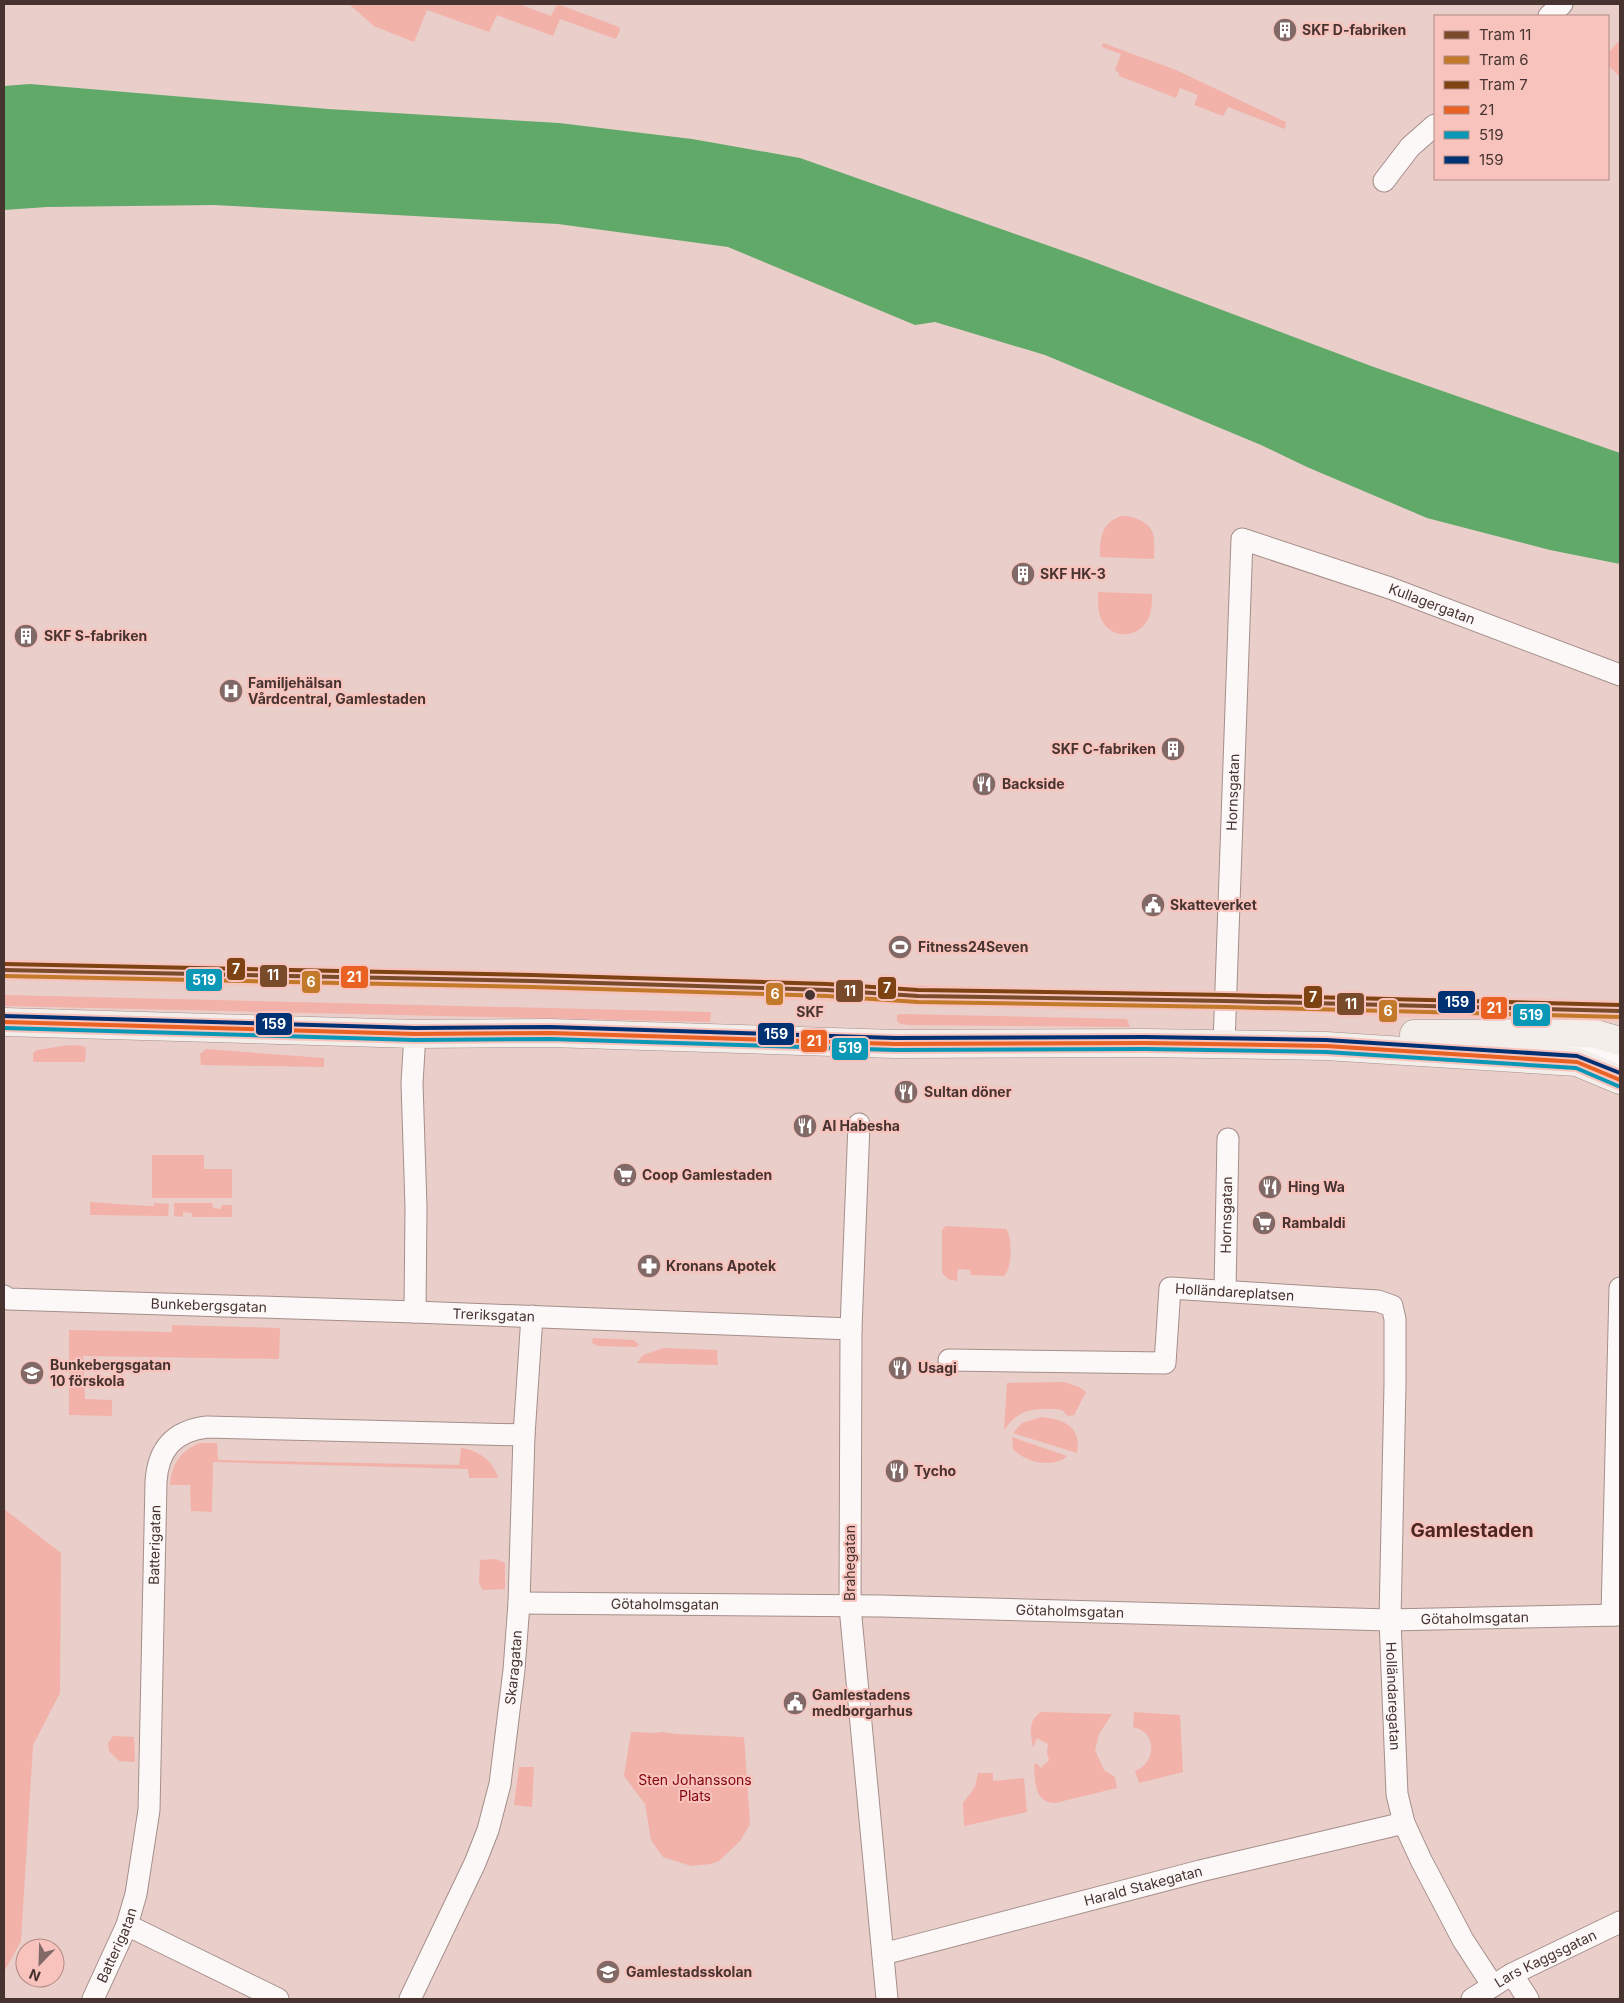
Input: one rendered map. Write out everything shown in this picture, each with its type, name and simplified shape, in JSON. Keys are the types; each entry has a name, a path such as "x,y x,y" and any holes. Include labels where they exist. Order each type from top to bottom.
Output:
{"main road":[{"path":"4,1022 415,1034 550,1034 895,1044 1224,1044 1326,1046 1453,1052 1577,1062 1620,1080"},
{"path":"1326,1046 1381,1037 1423,1033 1592,1033 1620,1041"}],"street":[{"path":"1550,15 1562,4"},
{"path":"1384,182 1410,147 1434,126"},
{"name":"Kullagergatan","path":"1242,539 1390,588 1620,674"},
{"name":"Hornsgatan","path":"1224,1044 1242,539"},
{"path":"415,1034 412,1083 416,1207 415,1312"},
{"path":"1453,1052 1519,1045 1580,1049 1620,1059"},
{"name":"Brahegatan","path":"859,1124 851,1329 850,1607 888,1999"},
{"name":"Hornsgatan","path":"1225,1290 1228,1139"},
{"name":"Holländareplatsen","path":"949,1360 1166,1363 1170,1288 1225,1290 1378,1301 1392,1306 1395,1319 1395,1384"},
{"path":"1616,1615 1620,1288"},
{"name":"Bunkebergsgatan","path":"4,1296 8,1299 415,1312"},
{"name":"Treriksgatan","path":"415,1312 851,1329"},
{"name":"Skaragatan","path":"410,1999 472,1871 488,1830 500,1784 514,1670 519,1603 524,1435 532,1316"},
{"name":"Holländaregatan","path":"1395,1384 1390,1620 1396,1794 1404,1823 1421,1860 1463,1940 1493,1986"},
{"name":"Batterigatan","path":"93,1999 127,1925 136,1894 149,1810 156,1482 158,1463 163,1451 182,1433 207,1427 524,1435"},
{"name":"Götaholmsgatan","path":"519,1603 850,1607 1390,1620 1616,1615"},
{"name":"Harald Stakegatan","path":"883,1954 1200,1871 1404,1823"},
{"name":"Lars Kaggsgatan","path":"1472,1999 1512,1974 1620,1922"},
{"path":"127,1925 278,1999"},
{"path":"1512,1974 1528,1999"}],"green space":[{"path":"349,4 519,4 551,16 556,6 560,5 619,27 620,30 616,39 560,19 553,36 497,15 489,32 427,10 414,42 374,26"},
{"path":"1620,40 1620,77 1609,66 1609,52"},
{"path":"1103,43 1176,70 1286,122 1285,129 1228,107 1223,116 1194,105 1198,95 1180,88 1176,98 1119,76 1119,73 1115,70 1121,54 1102,47"},
{"path":"1121,516 1140,520 1148,526 1153,534 1154,559 1100,557 1100,544 1103,532 1109,523"},
{"path":"1098,592 1152,594 1151,612 1146,623 1135,632 1129,634 1116,633 1110,630 1105,625 1098,609"},
{"path":"4,995 711,1012 710,1022 4,1006"},
{"path":"897,1015 1127,1019 1130,1027 909,1025 901,1024 897,1021"},
{"path":"76,1045 86,1047 85,1062 33,1062 33,1053 37,1050"},
{"path":"206,1049 324,1058 324,1067 201,1065 200,1054"},
{"path":"152,1155 204,1155 204,1169 232,1169 232,1198 152,1198"},
{"path":"90,1202 146,1206 154,1206 154,1203 169,1204 168,1216 90,1215"},
{"path":"174,1203 212,1203 213,1208 221,1209 222,1205 232,1205 232,1217 192,1217 192,1213 183,1212 183,1217 174,1216"},
{"path":"946,1226 1006,1229 1010,1239 1011,1253 1009,1267 1004,1276 971,1275 970,1270 958,1269 957,1281 948,1279 942,1273 942,1230"},
{"path":"172,1325 280,1328 279,1359 83,1356 85,1399 112,1400 112,1416 69,1415 69,1330 172,1332"},
{"path":"593,1338 634,1340 639,1345 636,1347 599,1346 592,1343"},
{"path":"664,1348 717,1350 718,1365 637,1363 643,1355"},
{"path":"1064,1382 1079,1387 1086,1392 1074,1415 1068,1416 1062,1410 1057,1409 1027,1411 1016,1417 1004,1430 1007,1383"},
{"path":"1041,1417 1064,1422 1070,1426 1077,1437 1077,1453 1013,1433 1022,1423"},
{"path":"1012,1437 1067,1456 1061,1460 1047,1463 1031,1460 1018,1454 1013,1449"},
{"path":"200,1443 217,1443 218,1460 459,1465 461,1448 473,1451 484,1457 493,1466 498,1478 469,1478 468,1469 213,1462 212,1512 191,1511 190,1485 170,1485 171,1477 175,1465 182,1454"},
{"path":"4,1509 61,1553 60,1693 33,1745 21,1938 15,1938 15,1952 4,1972"},
{"path":"496,1559 505,1563 505,1589 483,1590 479,1584 480,1560"},
{"path":"1041,1712 1112,1714 1099,1734 1095,1750 1104,1770 1115,1777 1117,1788 1055,1803 1048,1802 1039,1795 1034,1765 1036,1763 1041,1768 1049,1760 1047,1753 1048,1744 1037,1738 1033,1748 1031,1728 1034,1719"},
{"path":"1134,1712 1180,1715 1183,1772 1139,1783 1135,1771 1147,1761 1151,1748 1147,1735 1133,1727"},
{"name":"Sten Johanssons Plats","path":"631,1732 744,1737 750,1824 740,1841 719,1861 711,1864 691,1866 663,1857 651,1840 645,1804 624,1776"},
{"path":"113,1736 134,1737 135,1762 119,1761 109,1751 108,1743"},
{"path":"519,1767 534,1767 532,1807 514,1805"},
{"path":"978,1773 993,1773 993,1781 1024,1778 1027,1812 964,1826 963,1803 975,1787"}],"shaded area":[{"path":"30,84 328,109 559,123 692,139 800,158 1089,260 1371,366 1620,453 1620,564 1550,550 1427,518 1307,467 1261,445 1045,355 935,322 915,325 728,247 558,224 214,205 47,207 4,210 4,86"}],"tram line":[{"name":"7","path":"4,964 532,975 827,984 918,990 1226,995 1620,1005"},
{"name":"11","path":"4,970 532,981 827,990 918,996 1226,1001 1620,1011"},
{"name":"6","path":"4,976 532,987 827,996 918,1002 1226,1007 1620,1017"}],"transit line":[{"name":"159","path":"4,964 535,975 1105,994"},
{"name":"21","path":"4,970 535,981 1105,1000"},
{"name":"519","path":"4,976 535,987 1105,1006"},
{"name":"159","path":"1368,1000 1620,1005"},
{"name":"21","path":"1368,1006 1620,1011"},
{"name":"519","path":"1368,1012 1620,1017"},
{"name":"159","path":"4,1016 415,1028 550,1027 895,1038 1145,1037 1326,1040 1577,1056 1620,1073"},
{"name":"21","path":"4,1022 415,1034 550,1033 895,1044 1145,1043 1326,1046 1577,1062 1620,1080"},
{"name":"519","path":"4,1028 415,1040 550,1039 895,1050 1145,1049 1326,1052 1576,1068 1618,1086"}],"place":[{"name":"SKF D-fabriken","path":"1285,30"},
{"name":"SKF HK-3","path":"1023,574"},
{"name":"SKF S-fabriken","path":"26,636"},
{"name":"Familjehälsan Vårdcentral, Gamlestaden","path":"231,691"},
{"name":"SKF C-fabriken","path":"1173,749"},
{"name":"Backside","path":"984,784"},
{"name":"Skatteverket","path":"1153,905"},
{"name":"Fitness24Seven","path":"900,947"},
{"name":"SKF","path":"810,995"},
{"name":"Sultan döner","path":"906,1092"},
{"name":"Al Habesha","path":"805,1126"},
{"name":"Coop Gamlestaden","path":"625,1175"},
{"name":"Hing Wa","path":"1270,1187"},
{"name":"Rambaldi","path":"1264,1223"},
{"name":"Kronans Apotek","path":"649,1266"},
{"name":"Usagi","path":"900,1368"},
{"name":"Bunkebergsgatan 10 förskola","path":"32,1373"},
{"name":"Tycho","path":"897,1471"},
{"name":"Gamlestadens medborgarhus","path":"795,1703"},
{"name":"Gamlestadsskolan","path":"608,1972"}],"district":[{"name":"Gamlestaden","path":"1472,1530"}]}
